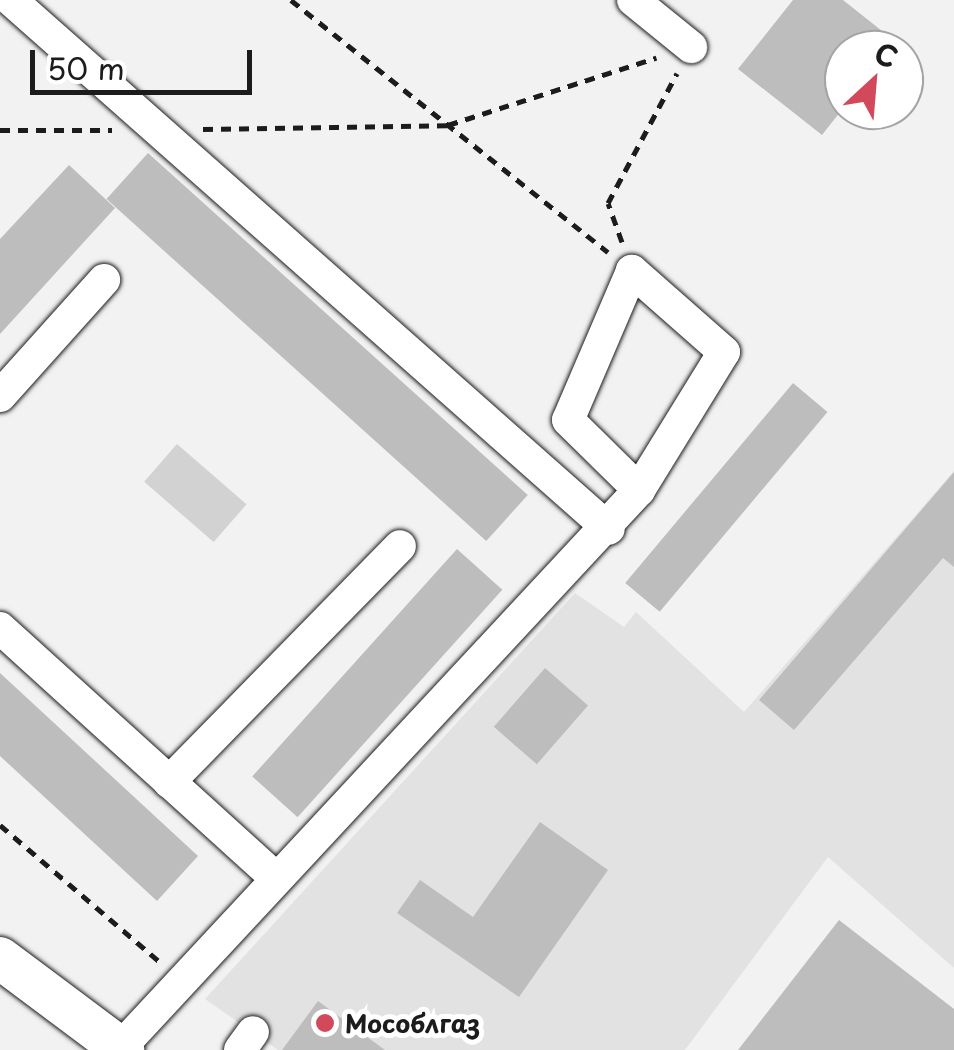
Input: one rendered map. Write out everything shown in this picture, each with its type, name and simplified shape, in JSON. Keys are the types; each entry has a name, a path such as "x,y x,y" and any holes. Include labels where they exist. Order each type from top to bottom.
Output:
{"main road":[{"path":"0,958 122,1049"}],"lane":[{"path":"11,0 164,130 609,529"},
{"path":"633,0 691,46"},
{"path":"122,1049 275,878 586,545 609,529 639,490 724,352 632,271 568,420 639,490"},
{"path":"0,396 104,280"},
{"path":"169,782 400,546"},
{"path":"0,628 275,878"}],"path":[{"path":"292,0 632,271"},
{"path":"0,130 448,125 691,46"},
{"path":"632,271 608,204 691,46"},
{"path":"0,825 181,981"}],"shaded area":[{"path":"177,444 246,504 214,542 144,482"},
{"path":"954,471 954,968 828,857 685,1050 278,1050 205,999 575,593 624,627 636,612 744,712"}],"building":[{"path":"793,0 843,0 881,30 824,30 826,130 822,135 738,69"},
{"path":"148,153 528,495 486,541 107,199"},
{"path":"69,165 115,208 0,334 0,239"},
{"path":"793,383 827,412 660,612 625,583"},
{"path":"954,472 954,567 943,558 794,730 759,700"},
{"path":"457,549 502,590 298,817 252,776"},
{"path":"545,668 588,705 537,764 494,727"},
{"path":"0,673 198,856 157,901 0,756"},
{"path":"540,822 608,870 519,997 397,913 420,880 473,917"},
{"path":"839,920 954,1009 954,1050 738,1050"},
{"name":"Мособлгаз","path":"318,1001 385,1050 282,1050"}],"place":[{"name":"Мособлгаз","path":"325,1023"}]}
